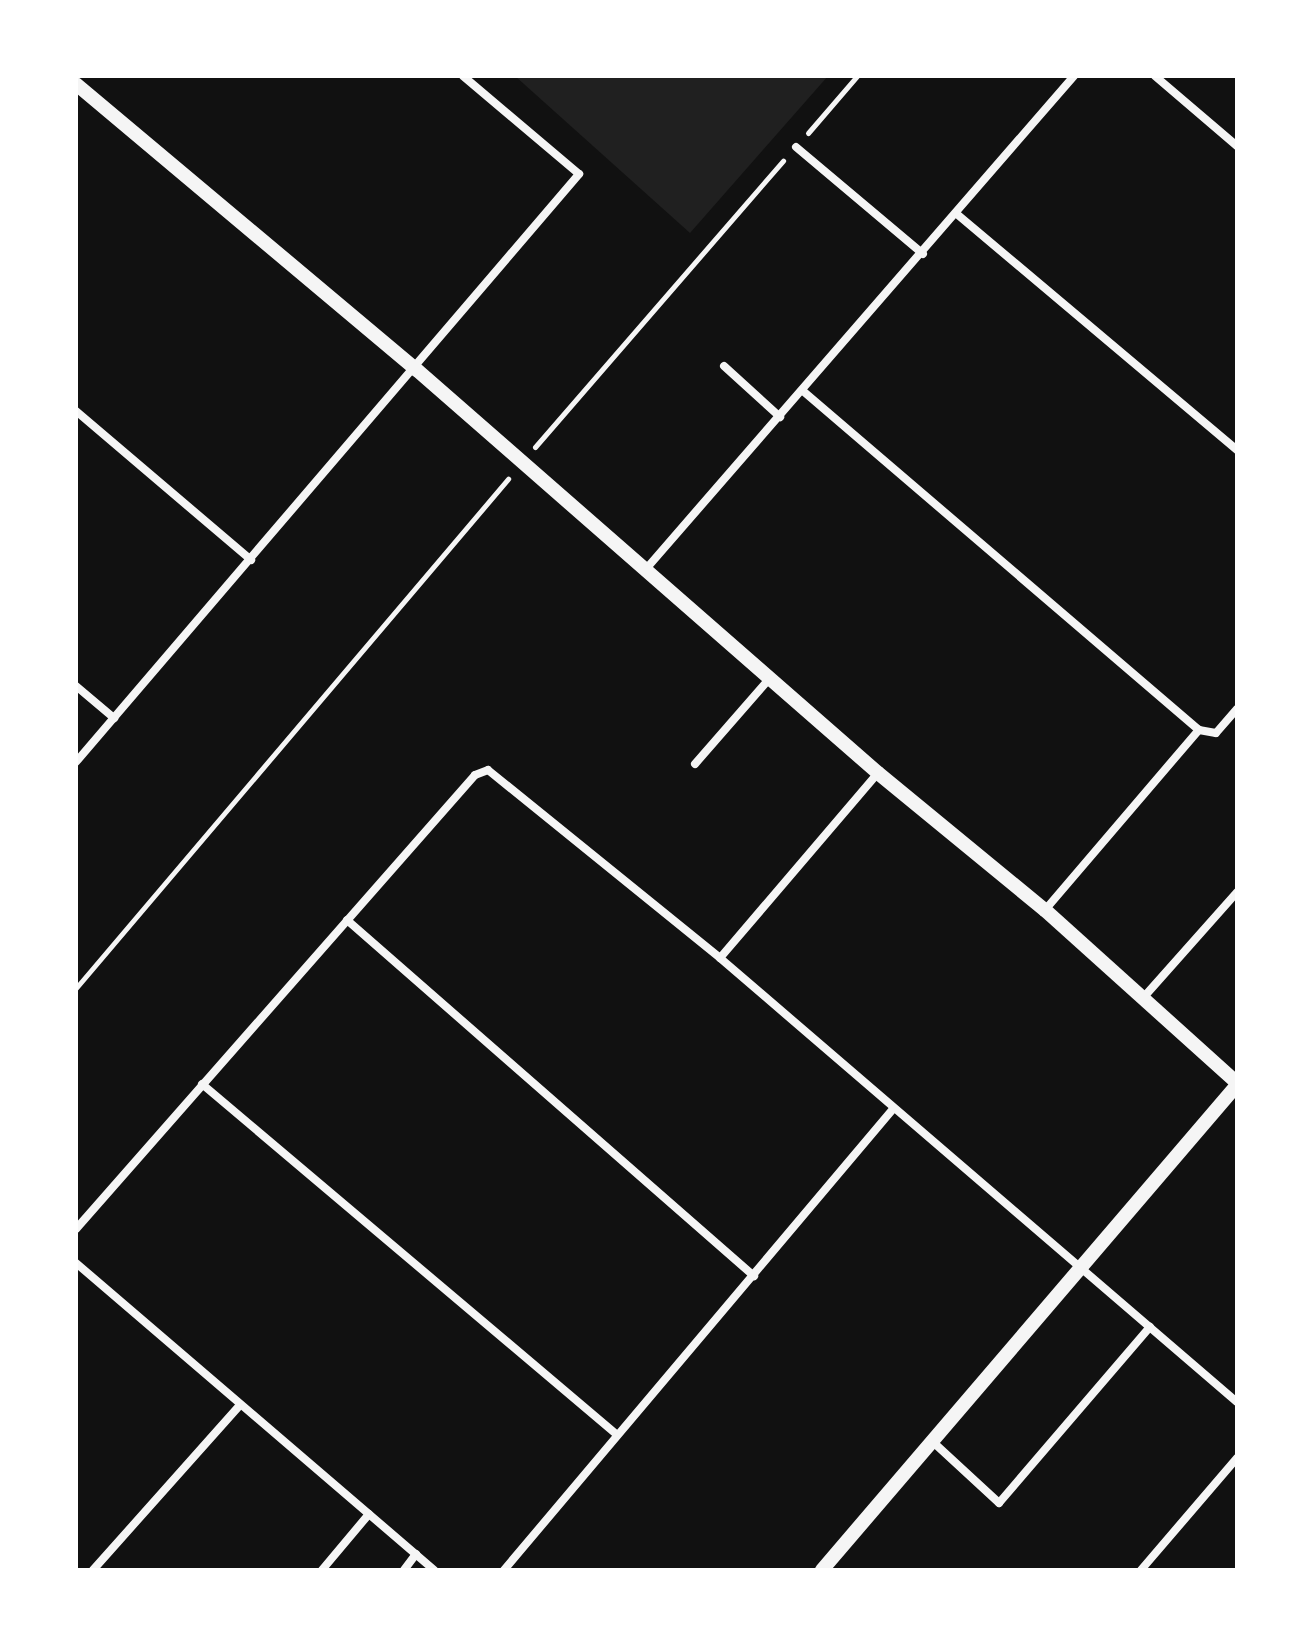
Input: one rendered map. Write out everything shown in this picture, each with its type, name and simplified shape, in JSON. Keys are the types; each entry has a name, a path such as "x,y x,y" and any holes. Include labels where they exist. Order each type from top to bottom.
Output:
{"street":[{"path":"76,762 417,370 579,174 463,76"},
{"path":"646,569 958,215 1074,76"},
{"path":"1155,76 1237,146"},
{"path":"76,84 417,370 520,464 646,569 878,773 1045,910 1237,1084 822,1570"},
{"path":"796,147 923,254"},
{"path":"958,215 1237,450"},
{"path":"724,366 780,417"},
{"path":"803,391 1199,730 1216,733 1237,709"},
{"path":"76,411 251,560"},
{"path":"695,764 770,678"},
{"path":"76,686 114,718"},
{"path":"1045,910 1199,730"},
{"path":"76,1229 475,775 488,770 720,958 1237,1402"},
{"path":"720,958 878,773"},
{"path":"1143,998 1237,892"},
{"path":"347,920 754,1276"},
{"path":"202,1084 615,1433"},
{"path":"504,1570 615,1433 754,1276 893,1109"},
{"path":"76,1263 238,1407 434,1570"},
{"path":"933,1442 999,1503 1150,1327"},
{"path":"93,1570 238,1407"},
{"path":"1141,1570 1237,1458"},
{"path":"322,1570 369,1514"},
{"path":"404,1570 416,1554"}],"path":[{"path":"76,988 520,464 857,76"}],"shaded area":[{"path":"515,76 828,76 690,233"}]}
